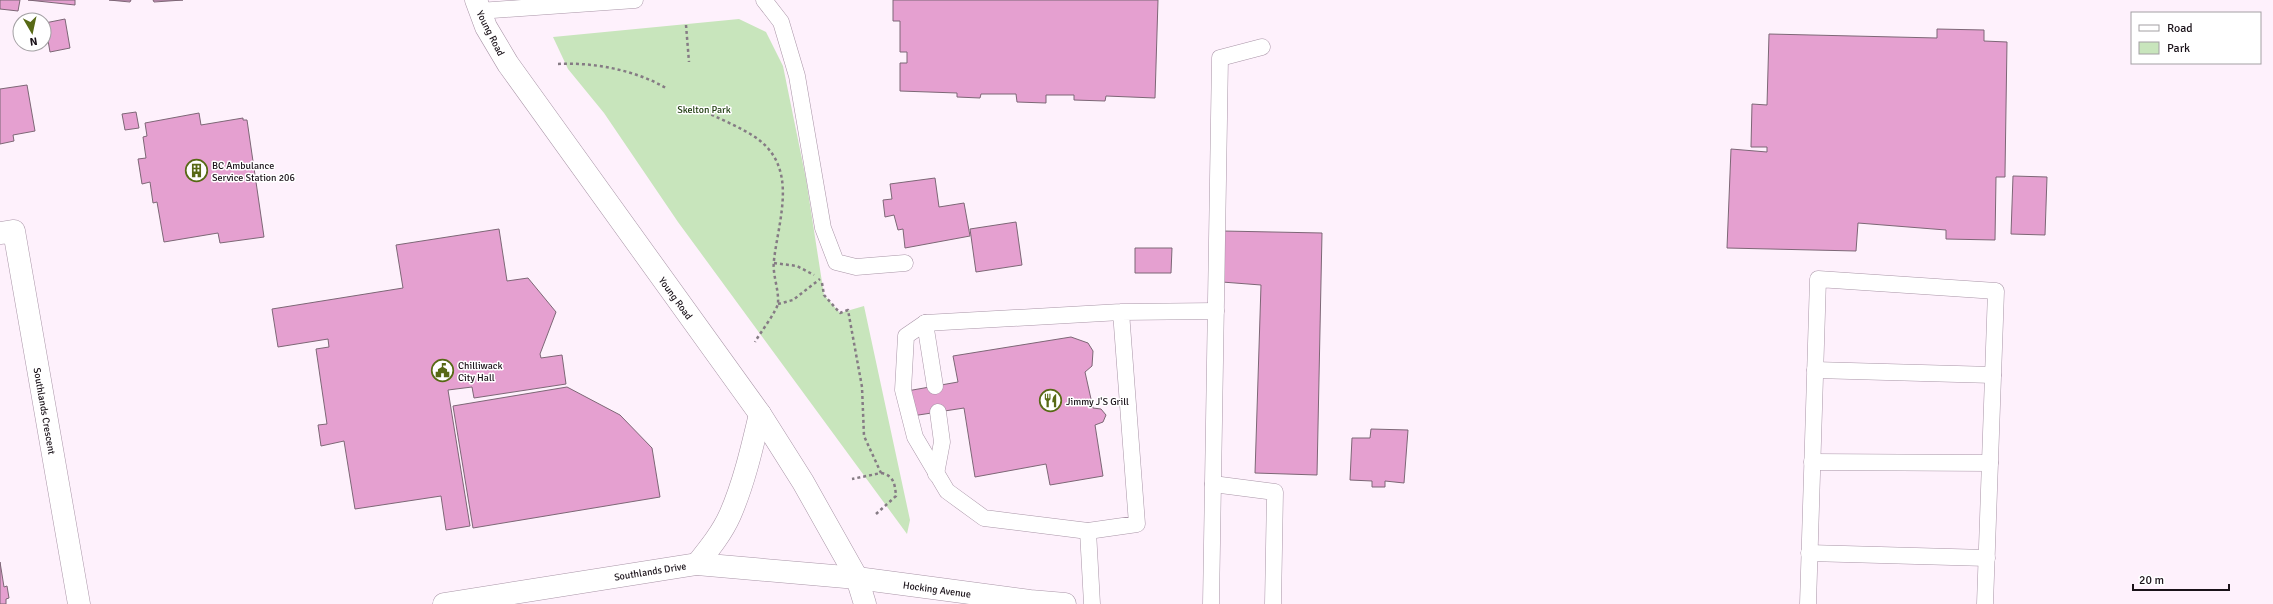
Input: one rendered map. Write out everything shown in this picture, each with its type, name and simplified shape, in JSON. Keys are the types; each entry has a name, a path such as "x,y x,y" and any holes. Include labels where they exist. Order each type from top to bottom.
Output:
{"street":[{"name":"Young Road","path":"477,5 486,27 508,64 760,414 803,482 857,578 865,604"},
{"name":"Southlands Crescent","path":"0,233 14,231 79,604"},
{"path":"697,564 716,540 730,516 750,456 760,414"},
{"name":"Southlands Drive","path":"444,604 697,564 857,578"},
{"name":"Hocking Avenue","path":"857,578 1028,603 1065,604"}],"lane":[{"path":"477,5 635,0"},
{"path":"764,0 781,22 797,76 823,228 836,262 856,267 904,263"},
{"path":"1211,604 1220,58 1262,47"},
{"path":"1808,604 1818,279 1996,290 1985,604"},
{"path":"1121,312 1137,524 1088,531 984,518 947,491 915,437 903,390 906,336 925,324 1121,312 1216,311"},
{"path":"925,324 935,386"},
{"path":"1815,370 1993,375"},
{"path":"936,474 942,442 938,412"},
{"path":"1812,462 1990,463"},
{"path":"1214,484 1275,492 1273,604"},
{"path":"1088,531 1092,604"},
{"path":"1809,553 1987,558"}],"path":[{"path":"686,25 689,62"},
{"path":"558,64 579,63 615,70 652,80 666,88"},
{"path":"706,112 756,138 769,150 778,163 783,177 783,194 774,263 778,304 755,342"},
{"path":"774,263 797,266 821,278"},
{"path":"778,304 793,300 821,278"},
{"path":"821,278 824,295 840,313 848,310 862,387 864,436 881,473"},
{"path":"852,479 881,473 887,474 892,479 896,496 876,514"}],"green space":[{"name":"Skelton Park","path":"739,19 766,32 783,66 806,179 824,295 840,313 864,306 910,520 907,534 678,222 604,113 568,69 553,37"}],"building":[{"path":"0,0 20,0 18,11 0,9"},
{"path":"28,0 75,0 75,5"},
{"path":"109,0 131,0 130,2"},
{"path":"153,0 183,0 154,2"},
{"path":"893,0 1158,0 1155,98 1106,96 1105,101 1074,100 1074,95 1046,95 1046,103 1017,102 1016,94 981,94 980,98 957,97 957,93 900,91 900,63 907,63 907,52 900,52 900,21 893,21"},
{"path":"65,19 70,48 52,52 52,22"},
{"path":"1937,29 1984,30 1984,41 2007,42 2005,177 1996,177 1995,240 1946,239 1946,230 1858,223 1856,251 1727,248 1731,149 1767,152 1767,147 1751,147 1752,104 1767,105 1769,34 1937,38"},
{"path":"27,85 35,131 13,135 14,141 0,144 0,89"},
{"path":"136,112 139,128 125,130 122,114"},
{"name":"BC Ambulance Service Station 206","path":"199,113 201,125 243,118 243,120 247,120 264,237 220,243 218,233 164,242 157,202 153,203 150,182 142,184 138,159 146,158 143,137 147,136 145,123"},
{"path":"2013,176 2047,177 2045,235 2011,234"},
{"path":"935,178 939,207 964,203 970,236 905,248 903,229 898,230 894,215 885,217 883,200 892,199 890,184"},
{"path":"1016,222 1022,265 976,272 970,229"},
{"name":"Chilliwack City Hall","path":"499,229 507,281 528,278 556,312 540,354 541,358 562,355 566,384 474,398 472,387 448,390 470,526 446,530 441,496 355,509 344,441 321,446 318,425 327,424 316,349 329,347 328,339 278,347 272,309 403,288 396,245"},
{"path":"1223,231 1322,233 1317,475 1255,473 1261,285 1222,282"},
{"path":"1135,248 1172,248 1171,273 1135,273"},
{"path":"1071,337 1088,343 1093,351 1092,366 1085,372 1093,408 1101,409 1106,415 1103,422 1095,425 1103,476 1050,485 1046,464 975,477 964,408 912,416 907,391 958,382 953,356"},
{"path":"567,387 620,415 652,448 660,497 473,528 453,406"},
{"path":"1371,429 1408,430 1404,483 1385,481 1385,487 1372,487 1372,481 1350,480 1352,438 1370,438"},
{"path":"0,562 4,587 7,586 9,598 6,599 6,604 0,604"}],"place":[{"name":"BC Ambulance Service Station 206","path":"197,171"},
{"name":"Chilliwack City Hall","path":"442,371"},
{"name":"Jimmy J'S Grill","path":"1050,401"}]}
